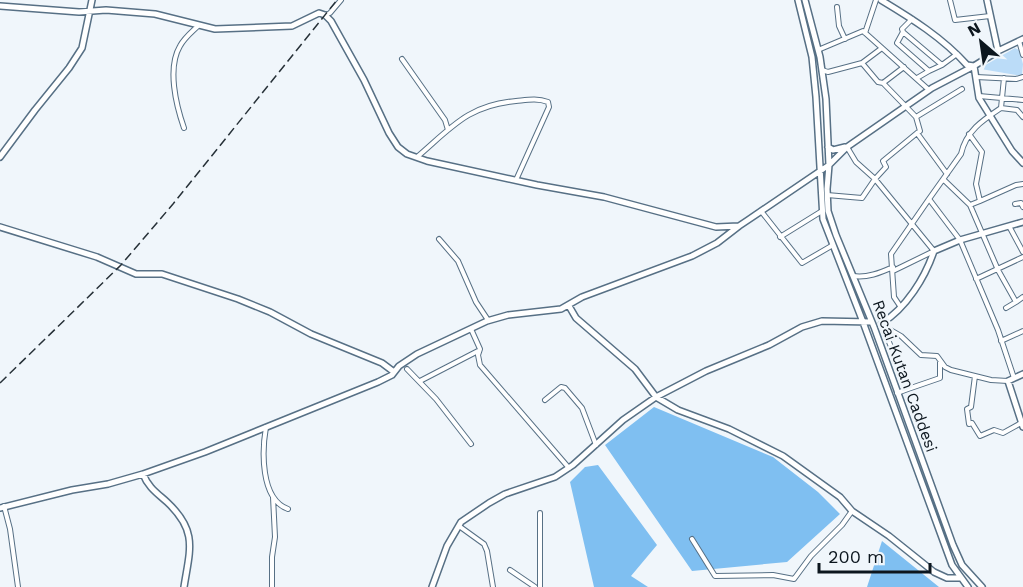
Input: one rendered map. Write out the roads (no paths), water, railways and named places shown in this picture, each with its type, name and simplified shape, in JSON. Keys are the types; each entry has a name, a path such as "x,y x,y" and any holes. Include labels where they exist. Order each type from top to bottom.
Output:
{"street":[{"path":"0,158 82,48 92,0"},
{"path":"325,15 330,13 341,0"},
{"name":"Recai Kutan Caddesi","path":"798,0 812,57 823,219 952,565 968,587"},
{"name":"Recai Kutan Caddesi","path":"805,0 818,50 826,99 829,165 828,211 953,545 962,565 982,587"},
{"path":"865,33 876,0"},
{"path":"881,0 912,19 957,54 967,65 974,66"},
{"path":"950,0 955,20 990,16"},
{"path":"987,0 998,51"},
{"path":"0,6 79,12 106,10 155,14 215,28 292,26 320,13 331,21 364,80 388,133 398,147 407,154 516,180 604,197 716,227 739,226"},
{"path":"837,7 839,26 845,39"},
{"path":"912,19 902,28 903,32 897,43 929,71"},
{"path":"184,128 173,87 178,48 185,38 200,25"},
{"path":"818,50 863,31 929,90"},
{"path":"903,32 942,65"},
{"path":"18,587 10,528 2,507 108,484 205,452 378,382 417,354 488,321 508,315 561,309 582,297 692,256 717,243 829,165 847,147 929,90 1021,40 1023,55"},
{"path":"822,70 828,72 862,63 882,48"},
{"path":"917,78 957,54"},
{"path":"402,59 445,120 448,130"},
{"path":"827,195 862,198 886,167 883,161 920,131 916,117 883,83 878,82 862,63"},
{"path":"974,66 979,96 1012,151 1023,163"},
{"path":"883,83 904,67"},
{"path":"976,77 1023,77"},
{"path":"1001,108 1004,78"},
{"path":"916,117 962,89"},
{"path":"979,96 1023,100"},
{"path":"417,157 468,113 498,103 539,99 548,102 549,107 516,180"},
{"path":"900,306 894,297 891,254 893,250 944,180 961,154 969,134 1001,108 1017,110 1023,117"},
{"path":"917,133 947,174"},
{"path":"969,134 982,152 976,184 980,201"},
{"path":"828,147 833,150 847,147"},
{"path":"847,147 856,162 875,179 934,251"},
{"path":"944,180 970,205 998,270 1016,302"},
{"path":"970,205 1023,184"},
{"path":"929,200 960,240 1001,341 1022,425 1003,433 994,430 980,436 972,423 969,424 967,417 967,409 971,407 975,376"},
{"path":"1015,204 1021,203 1023,207"},
{"path":"761,211 802,263 833,245"},
{"path":"780,237 822,211"},
{"path":"853,276 864,277 881,273 960,240 1023,222"},
{"path":"1009,225 1023,252"},
{"path":"0,227 97,257 136,274 162,274 238,299 270,312 311,334 382,363 394,372"},
{"path":"439,239 458,261 476,302 488,321"},
{"path":"883,324 911,293 928,267 934,251"},
{"path":"976,279 1023,257"},
{"path":"1005,308 1023,297"},
{"path":"569,306 576,318 634,369 656,397 678,410 729,429 783,456 840,497 852,511 889,536 934,572 947,578 961,578"},
{"path":"432,587 447,546 459,525 489,503 505,494 555,477 569,468 623,420 656,397 706,370 769,345 802,327 822,321 883,324 901,336 921,355 937,356 951,370 975,376 1011,379 1023,374"},
{"path":"883,324 908,389"},
{"path":"471,329 480,350 478,355 480,365 569,468"},
{"path":"1001,341 1023,331"},
{"path":"420,381 480,350"},
{"path":"897,393 940,378 940,361"},
{"path":"406,369 420,381 471,444"},
{"path":"545,400 561,387 565,388 582,408 596,444"},
{"path":"267,426 263,464 273,497 275,537 272,587"},
{"path":"143,474 147,483 183,520 189,533 190,549 184,587"},
{"path":"273,497 288,509"},
{"path":"692,539 715,576 773,575 794,579 811,556 842,525 852,511"},
{"path":"540,513 540,587"},
{"path":"459,525 484,544 488,551 493,587"},
{"path":"510,570 535,587"}],"railway":[{"path":"0,383 121,265 337,0"}]}
